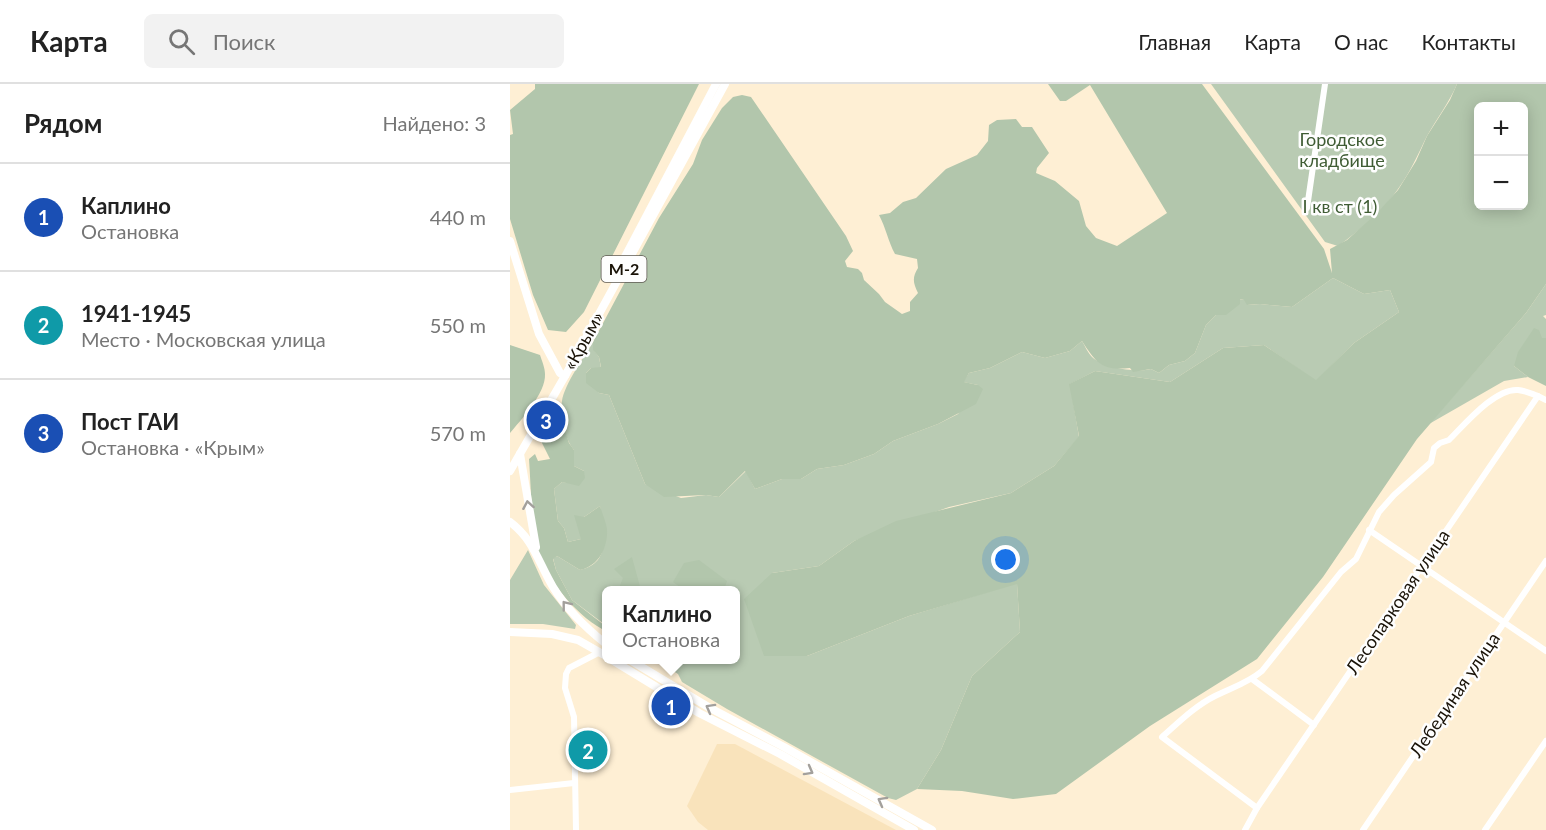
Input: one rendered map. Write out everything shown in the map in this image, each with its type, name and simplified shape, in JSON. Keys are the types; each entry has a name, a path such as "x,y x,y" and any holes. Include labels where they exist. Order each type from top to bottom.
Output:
{"main road":[{"name":"«Крым»","path":"510,461 563,375 716,84"},
{"name":"«Крым»","path":"510,471 725,84"},
{"path":"510,241 539,334 563,375"},
{"path":"520,453 538,557"},
{"path":"510,522 523,532 554,589 568,609 602,641"},
{"path":"510,632 552,634 578,640 602,653"},
{"path":"619,664 699,713 782,750 933,830"},
{"path":"637,664 914,830"}],"street":[{"path":"1307,208 1324,84"},
{"path":"1257,808 1162,737 1188,714 1214,696 1252,679 1262,671 1341,572 1356,559 1379,512 1394,495 1431,462 1434,448 1449,440 1496,397 1505,392 1519,390 1546,400"},
{"name":"Лесопарковая улица","path":"1245,830 1257,808 1538,396"},
{"path":"1369,530 1546,651"},
{"name":"Лебединая улица","path":"1364,830 1546,561"},
{"path":"576,830 574,717 565,688 566,674 569,668 602,654"},
{"path":"1252,679 1314,725"},
{"path":"1485,830 1546,741"},
{"path":"510,790 574,783"}],"shaded area":[{"path":"717,744 735,744 896,830 708,830 698,822 687,806"}],"green space":[{"path":"535,84 699,84 584,312 566,332 548,330 533,295 510,219 510,135 513,134 510,110 535,89"},
{"path":"1048,84 1202,84 1324,249 1332,273 1330,249 1347,240 1398,190 1457,84 1546,84 1546,284 1526,313 1417,439 1323,577 1257,659 1150,726 1056,794 1013,799 962,791 917,789 941,750 972,676 1020,632 1017,584 909,616 807,656 764,656 744,599 772,573 819,566 854,541 896,521 1011,493 1054,466 1079,436 1069,384 1095,371 1170,382 1223,348 1264,345 1316,380 1354,343 1399,312 1390,290 1364,294 1333,278 1292,307 1247,305 1244,300 1240,299 1240,304 1226,315 1216,315 1206,325 1195,353 1185,361 1169,365 1159,373 1151,369 1133,372 1130,368 1106,367 1091,355 1082,341 1070,351 1045,358 1022,352 990,368 969,373 964,382 978,385 983,389 976,404 938,424 893,441 874,454 844,465 817,469 801,479 782,479 755,489 745,471 719,497 706,495 664,497 645,484 609,395 599,393 586,383 586,373 591,368 601,367 599,357 593,350 593,342 659,218 693,164 702,140 722,108 733,97 742,95 751,97 846,236 853,251 845,261 847,267 858,269 864,280 885,302 902,314 910,311 910,302 918,293 914,280 918,268 917,259 895,254 879,215 890,213 903,202 916,198 946,169 977,155 988,141 989,125 997,120 1016,119 1022,127 1032,127 1049,153 1037,168 1036,173 1055,181 1079,201 1086,226 1096,238 1117,246 1167,213 1090,85 1066,101 1060,101"},
{"name":"Городское кладбище","path":"1211,84 1457,84 1398,189 1370,220 1338,246 1325,242"},
{"path":"1333,278 1364,294 1390,290 1399,312 1354,343 1316,381 1264,345 1223,348 1170,382 1095,371 1070,384 1079,437 1054,466 1011,493 949,507 854,541 819,566 772,573 807,656 909,616 1017,583 1020,632 972,676 941,750 917,789 896,800 888,798 727,709 682,682 678,674 661,664 740,664 740,586 602,586 602,622 572,600 556,570 553,558 557,556 580,570 590,566 602,553 604,544 600,506 584,517 581,539 568,542 564,528 558,521 554,489 562,482 571,483 584,471 574,466 574,450 565,434 561,406 566,387 593,342 593,349 599,357 601,368 591,368 586,373 599,393 609,395 645,484 681,498 706,495 719,497 746,471 755,489 782,479 801,479 817,469 844,465 874,454 893,441 938,424 958,414 978,385 963,382 969,373 990,368 1022,352 1045,358 1070,351 1082,341 1092,357 1104,364 1130,370 1151,369 1159,373 1169,365 1185,361 1195,353 1206,325 1239,299 1245,300 1248,305 1292,307"},
{"path":"1546,284 1546,315 1543,316 1546,319 1546,338 1542,339 1514,366 1528,377 1504,381 1429,424 1526,313"},
{"path":"1534,328 1539,330 1542,338 1546,338 1546,386 1528,377 1514,366 1518,352"},
{"path":"510,345 540,355 545,374 542,389 537,398 510,433"},
{"path":"564,427 574,450 574,466 584,471 585,478 579,486 562,482 554,489 558,521 564,528 568,542 581,539 574,515 584,517 600,506 607,536 601,555 587,568 580,570 557,556 553,559 556,570 572,600 602,623 602,629 581,614 562,593 547,570 537,546 532,514 529,459 535,454 538,461 550,459 541,441 552,430"},
{"path":"528,550 544,585 576,625 575,629 543,624 510,624 510,580"},
{"path":"632,557 640,586 620,586 623,578 614,569"},
{"path":"699,560 727,581 725,586 678,586 673,582 684,563"}],"place":[{"name":"Пост ГАИ","path":"546,420"},
{"name":"Каплино","path":"671,706"},
{"name":"1941-1945","path":"588,750"}],"park label":[{"name":"I кв ст (1)","path":"1340,207"}]}
